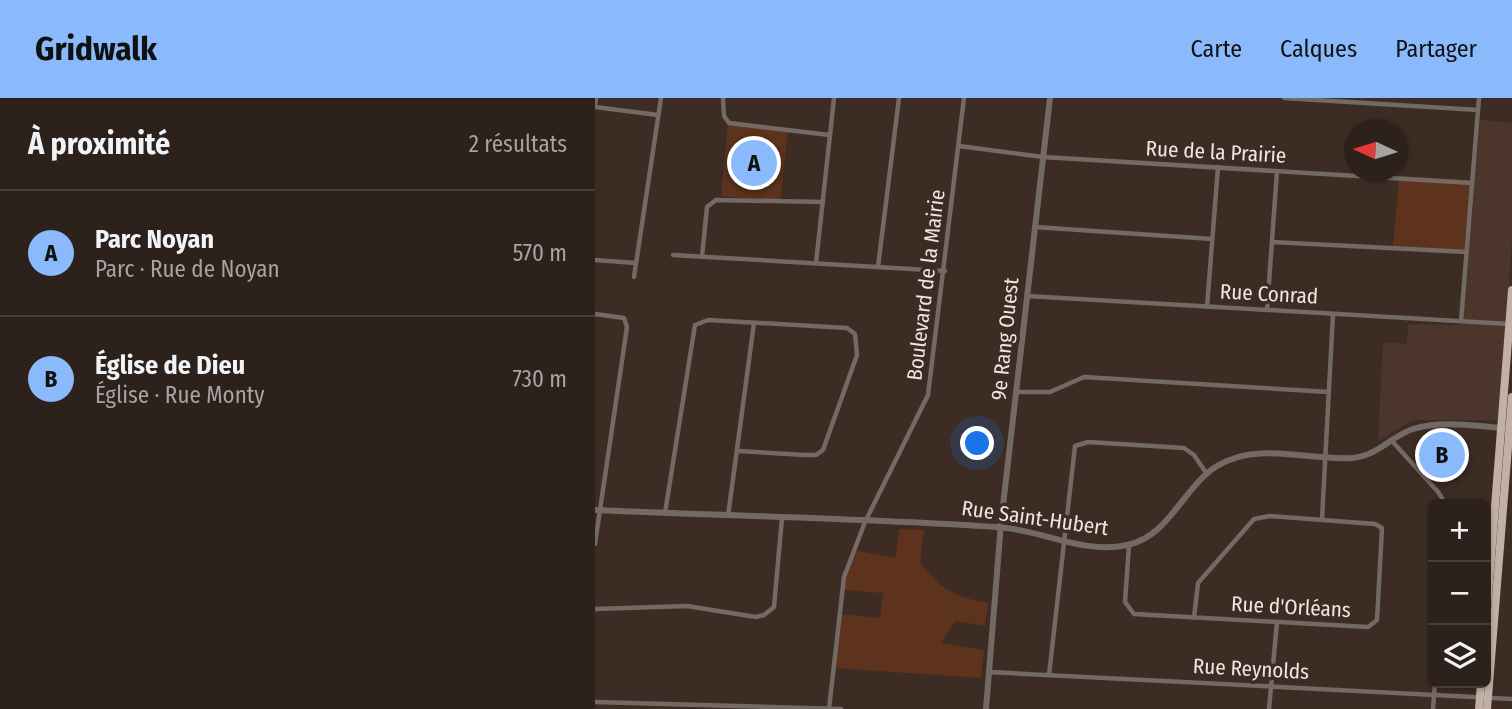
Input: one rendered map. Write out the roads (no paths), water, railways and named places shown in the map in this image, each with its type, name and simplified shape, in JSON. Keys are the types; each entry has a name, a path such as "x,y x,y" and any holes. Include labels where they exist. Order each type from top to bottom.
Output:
{"highway":[{"path":"1479,709 1484,697 1508,429 1512,290"},
{"path":"1491,577 1512,397"},
{"path":"1482,688 1487,709"}],"street":[{"path":"596,98 595,107 658,115"},
{"path":"634,277 661,98"},
{"path":"723,98 724,116 729,123 830,135"},
{"path":"816,264 834,98"},
{"path":"878,267 899,98"},
{"name":"Boulevard de la Mairie","path":"829,708 844,577 865,522 928,395 964,98"},
{"name":"9e Rang Ouest","path":"986,709 1001,527 1049,98"},
{"path":"1285,98 1478,110"},
{"path":"1461,321 1479,98"},
{"name":"Rue de la Prairie","path":"959,146 1043,157 1472,183"},
{"path":"1207,307 1218,167"},
{"path":"1267,310 1277,171"},
{"path":"702,257 707,207 716,200 823,202"},
{"path":"1035,227 1212,239"},
{"path":"1272,242 1467,252"},
{"path":"673,255 945,271"},
{"path":"595,260 636,263"},
{"name":"Rue Conrad","path":"1027,296 1510,324"},
{"path":"595,314 624,318 627,327 595,544"},
{"path":"1322,519 1333,314"},
{"path":"665,513 695,325 708,320 847,328 857,337 858,345 823,450 816,455 738,451"},
{"path":"728,516 754,323"},
{"path":"1016,391 1050,392 1084,377 1329,392"},
{"name":"Rue Saint-Hubert","path":"598,510 1001,527 1089,546 1129,545 1159,529 1207,474 1232,459 1248,454 1326,458 1369,455 1422,427 1508,429"},
{"path":"1392,441 1442,499"},
{"path":"1049,675 1074,452 1078,443 1184,448 1194,455 1207,474"},
{"name":"Rue d'Orléans","path":"1129,545 1125,602 1129,611 1142,615 1195,618 1368,627 1377,620 1382,528 1375,524 1270,516 1248,522 1198,583 1195,618"},
{"path":"595,609 687,606 756,617 764,615 774,607 782,518"},
{"path":"1269,709 1277,622"},
{"name":"Rue Reynolds","path":"989,672 1512,699"},
{"path":"1433,709 1435,688"},
{"path":"595,702 841,709"}],"place":[{"name":"Parc Noyan","path":"754,163"},
{"name":"Église de Dieu","path":"1442,455"}]}
